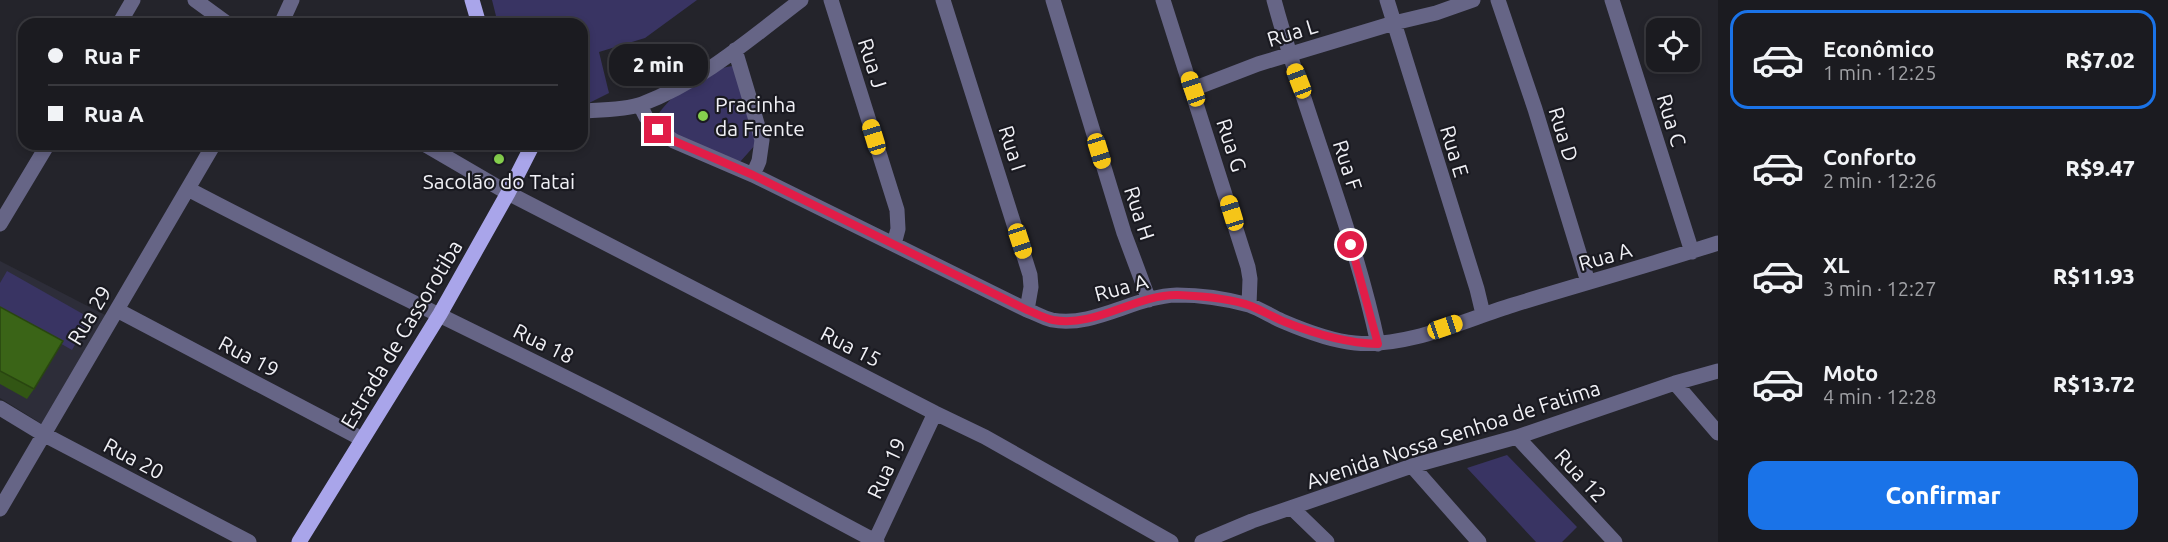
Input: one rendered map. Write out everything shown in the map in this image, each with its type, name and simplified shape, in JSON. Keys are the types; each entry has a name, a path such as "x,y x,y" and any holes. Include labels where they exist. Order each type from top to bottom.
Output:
{"main road":[{"path":"472,0 477,18"},
{"name":"Estrada de Cassorotiba","path":"299,542 440,314 530,150"}],"street":[{"path":"122,18 133,0"},
{"path":"195,0 220,18"},
{"path":"284,18 292,0"},
{"path":"588,110 640,105 695,78 801,0"},
{"name":"Rua J","path":"831,0 897,210 898,230 894,244"},
{"name":"Rua I","path":"944,0 1030,275 1031,287 1027,310"},
{"name":"Rua H","path":"1053,0 1124,233 1149,300"},
{"name":"Rua G","path":"1163,0 1248,267 1249,305"},
{"name":"Rua F","path":"1274,0 1289,56 1354,253 1378,344"},
{"name":"Rua E","path":"1387,0 1483,314"},
{"name":"Rua L","path":"1193,89 1258,64 1394,23 1436,13 1473,0"},
{"name":"Rua D","path":"1498,0 1535,109 1588,282"},
{"name":"Rua C","path":"1612,0 1692,252"},
{"path":"735,50 762,140 759,161 753,175"},
{"name":"Rua A","path":"640,105 646,117 658,130 674,141 753,175 1027,310 1052,320 1069,321 1091,317 1149,300 1176,295 1207,297 1249,305 1284,322 1336,340 1354,344 1378,344 1407,340 1483,314 1718,243"},
{"path":"0,225 44,150"},
{"name":"Rua 29","path":"0,509 211,150"},
{"name":"Rua 15","path":"434,150 508,193 985,437 1171,542"},
{"name":"Rua 18","path":"188,189 342,269 440,314 596,392 876,541"},
{"name":"Rua 19","path":"117,310 362,439"},
{"name":"Avenida Nossa Senhoa de Fatima","path":"1202,542 1218,534 1412,466 1517,436 1675,383 1718,371"},
{"path":"1675,383 1718,433"},
{"name":"Rua 20","path":"0,408 43,434 249,542"},
{"name":"Rua 19","path":"876,541 935,413"},
{"name":"Rua 12","path":"1517,436 1615,542"},
{"path":"1412,466 1479,542"},
{"path":"1292,508 1327,542"}],"shaded area":[{"path":"492,0 697,0 645,38 599,52 609,93 589,103 588,18 496,18"},
{"name":"Pracinha da Frente","path":"732,66 739,71 756,144 739,163 662,131 656,118 670,100 689,84 710,72"},
{"path":"0,261 107,316 42,424 0,398"},
{"path":"7,271 90,318 72,350 0,309 0,283"},
{"path":"1507,455 1577,527 1562,542 1536,542 1467,468"}],"building":[{"path":"0,307 63,341 34,389 0,371"}],"place":[{"name":"Pracinha da Frente","path":"703,116"},
{"name":"Sacolão do Tatai","path":"499,159"}],"route":[{"path":"658,130 674,141 753,175 965,280 1052,320 1069,321 1091,317 1149,300 1176,295 1207,297 1249,305 1284,322 1336,340 1354,344 1378,344 1351,245"}]}
